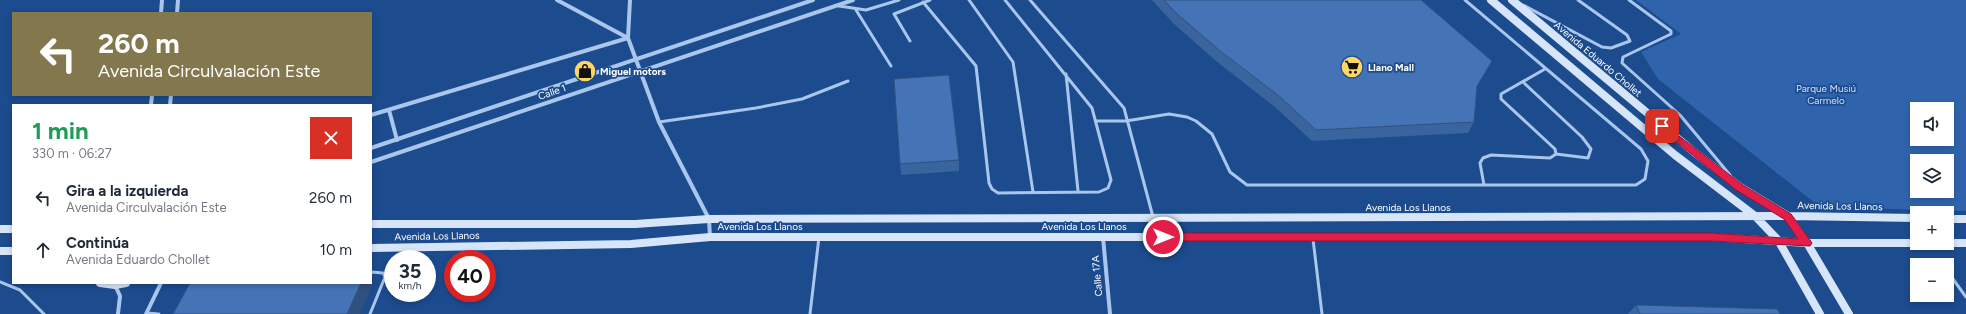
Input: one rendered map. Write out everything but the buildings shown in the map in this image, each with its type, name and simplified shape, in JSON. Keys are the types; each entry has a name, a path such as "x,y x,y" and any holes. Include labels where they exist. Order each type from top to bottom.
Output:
{"street":[{"path":"161,12 162,0"},
{"path":"177,12 178,0"},
{"path":"557,0 628,38"},
{"path":"630,0 628,38 659,122 709,219 710,237"},
{"name":"Calle 1","path":"372,148 813,0"},
{"name":"Calle 1","path":"372,162 640,70 853,0"},
{"path":"1491,0 1675,155 1755,216 1778,240 1820,314"},
{"name":"Avenida Eduardo Chollet","path":"1513,0 1641,109 1740,187 1788,216"},
{"path":"372,115 628,38"},
{"path":"389,110 397,140"},
{"name":"Avenida Los Llanos","path":"372,224 635,224 709,219 1755,216 1910,218"},
{"path":"1788,216 1807,243 1849,314"},
{"path":"1954,219 1966,219"},
{"path":"0,229 12,229"},
{"name":"Avenida Los Llanos","path":"372,248 630,244 710,237 1711,237 1807,243 1966,243"},
{"name":"Calle 17A","path":"1103,237 1110,314"},
{"path":"0,251 12,251"},
{"path":"108,284 120,284"},
{"path":"147,314 162,284"},
{"path":"115,285 120,296 118,314"}],"lane":[{"path":"837,5 856,10 866,10 899,0"},
{"path":"910,41 894,14 930,0"},
{"path":"969,0 1013,62 1033,192"},
{"path":"923,2 976,66 990,183 992,188 998,193 1099,192 1108,188 1111,180 1092,108 1005,0"},
{"path":"1030,0 1124,108 1153,218"},
{"path":"1096,121 1128,120 1168,113 1187,116 1214,136 1228,170 1234,178 1247,185 1636,185 1645,179 1648,161 1641,149 1464,0"},
{"path":"1513,0 1602,47 1611,48 1630,42 1627,35 1578,0"},
{"path":"1629,0 1671,31 1671,34 1623,57 1622,63 1680,115 1740,187"},
{"path":"856,10 891,66"},
{"path":"1545,68 1502,94 1501,99 1549,143 1555,149 1556,154"},
{"path":"1066,74 1078,192"},
{"path":"659,122 756,108 802,99 848,81"},
{"path":"1484,185 1480,163 1483,158 1491,154 1550,158 1556,154 1588,158 1591,149 1582,137 1522,82"},
{"path":"810,314 818,237"},
{"path":"1313,237 1322,314"},
{"path":"370,314 385,277 383,272 372,272"},
{"path":"1954,281 1966,298"},
{"path":"0,282 18,288 32,299 44,314"},
{"path":"147,314 159,314"}],"green space":[{"name":"Parque Musiú Carmelo","path":"1636,0 1966,0 1966,211 1954,211 1954,206 1910,206 1910,209 1820,207 1658,79 1641,52 1681,34"}],"place":[{"name":"Llano Mall","path":"1352,67"},
{"name":"Miguel motors","path":"585,71"}],"route":[{"path":"1163,237 1711,237 1807,243 1788,216 1740,187 1662,126"}]}
